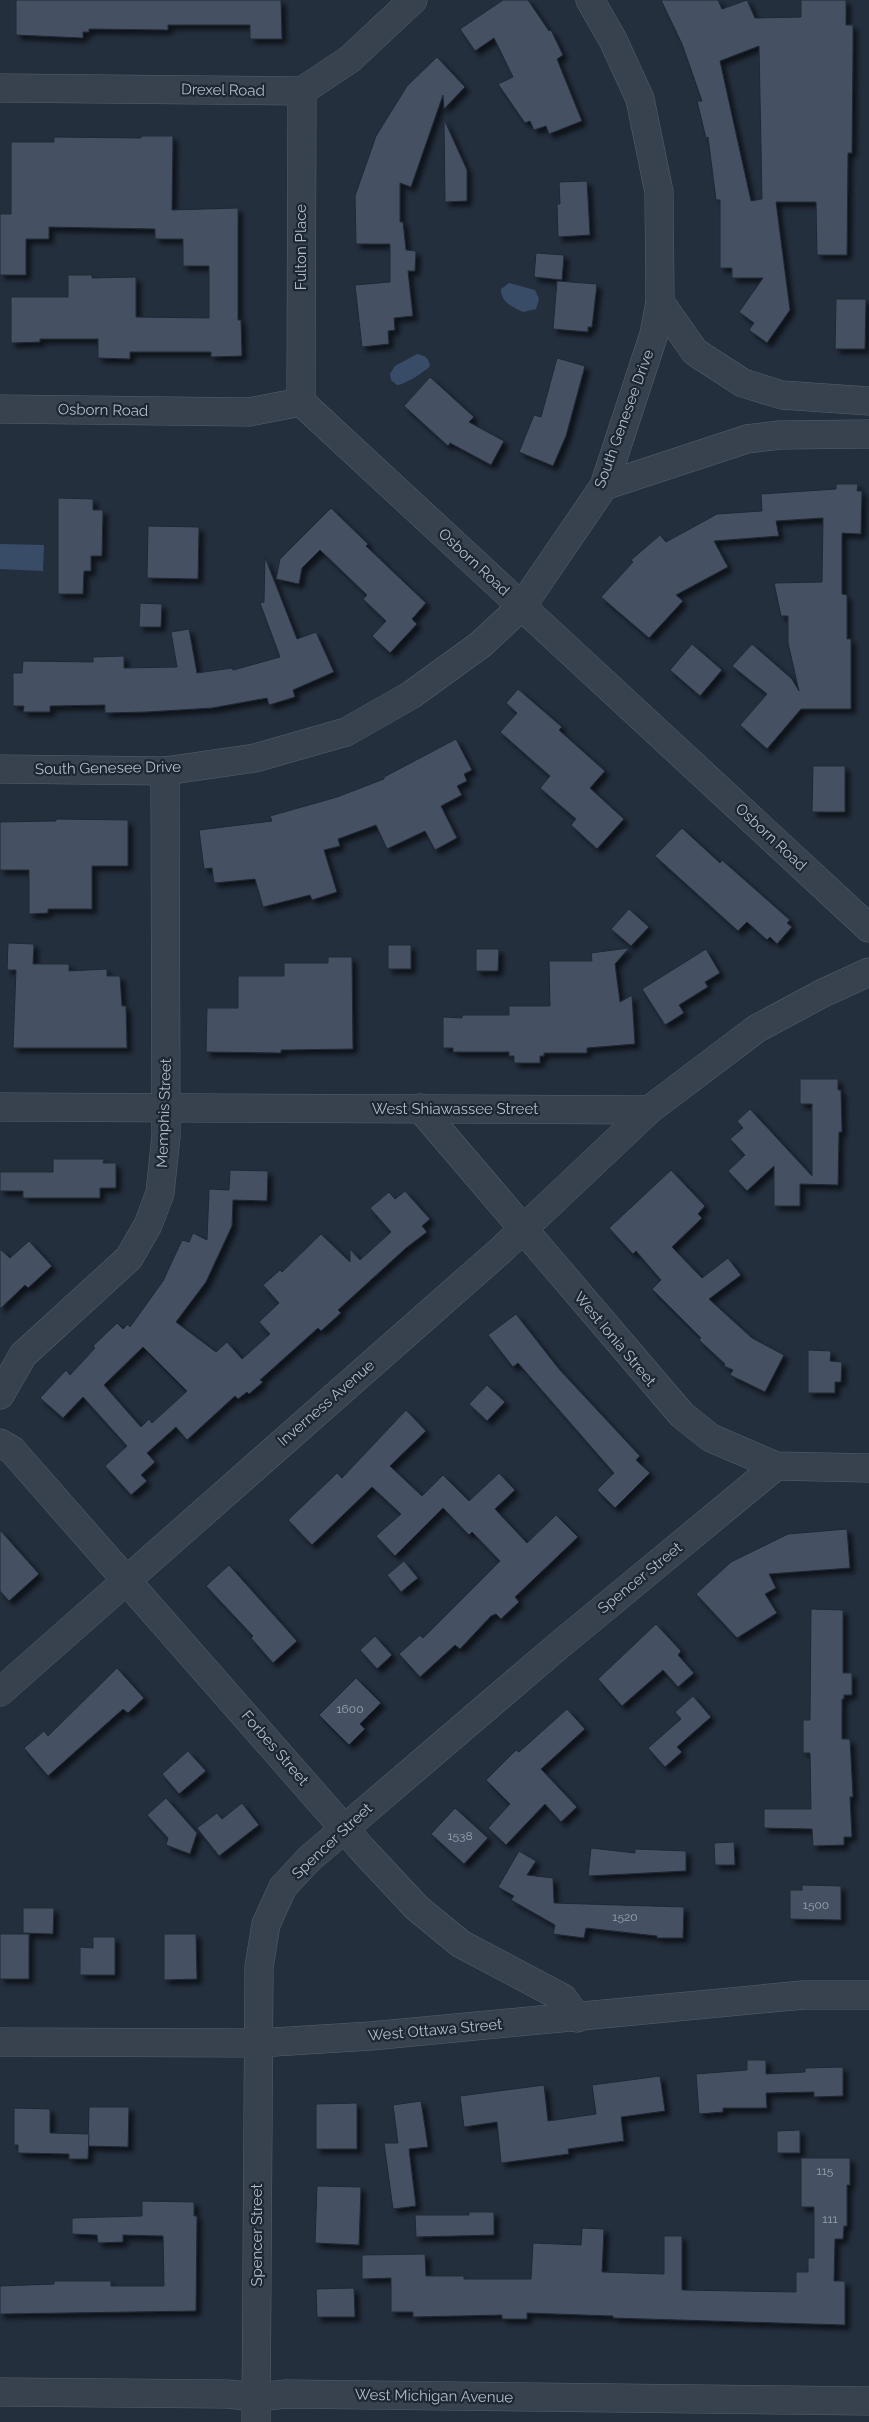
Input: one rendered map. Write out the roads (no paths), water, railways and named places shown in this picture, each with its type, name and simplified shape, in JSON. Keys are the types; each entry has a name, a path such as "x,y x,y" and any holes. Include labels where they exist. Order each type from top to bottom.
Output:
{"street":[{"path":"302,91 350,59 413,0"},
{"name":"South Genesee Drive","path":"0,769 165,771 255,758 346,732 411,695 480,646 522,606 604,486 654,334 660,302 659,192 640,99 613,40 590,0"},
{"name":"Drexel Road","path":"0,88 302,91"},
{"name":"Fulton Place","path":"301,402 302,91"},
{"path":"660,302 695,352 743,383 782,395 869,400"},
{"path":"780,435 782,395"},
{"name":"Osborn Road","path":"0,409 249,412 301,402 869,928"},
{"path":"604,486 747,439 780,435 869,434"},
{"name":"Memphis Street","path":"0,1395 23,1355 129,1258 148,1225 160,1193 166,1136 165,771"},
{"path":"649,1110 756,1029 823,993 869,972"},
{"name":"West Shiawassee Street","path":"0,1107 166,1106 649,1110"},
{"name":"West Ionia Street","path":"420,1108 682,1415 711,1438 776,1466 869,1468"},
{"name":"Inverness Avenue","path":"0,1692 500,1250 649,1110"},
{"name":"Forbes Street","path":"0,1443 12,1450 344,1827 362,1850 418,1908 461,1944 563,1998 577,2018"},
{"name":"Spencer Street","path":"256,2409 259,1967 266,1924 283,1887 344,1827 557,1647 776,1466"},
{"name":"West Ottawa Street","path":"0,2042 258,2043 371,2036 577,2018 804,1995 869,1995"},
{"name":"West Michigan Avenue","path":"0,2392 227,2394 256,2409 297,2394 869,2401"}],"water":[{"path":"509,283 535,290 539,299 536,309 523,312 508,304 501,293 501,289"},
{"path":"417,354 426,357 430,366 405,383 397,385 391,380 390,374 395,366"},
{"path":"0,544 44,545 43,571 0,569"}]}
